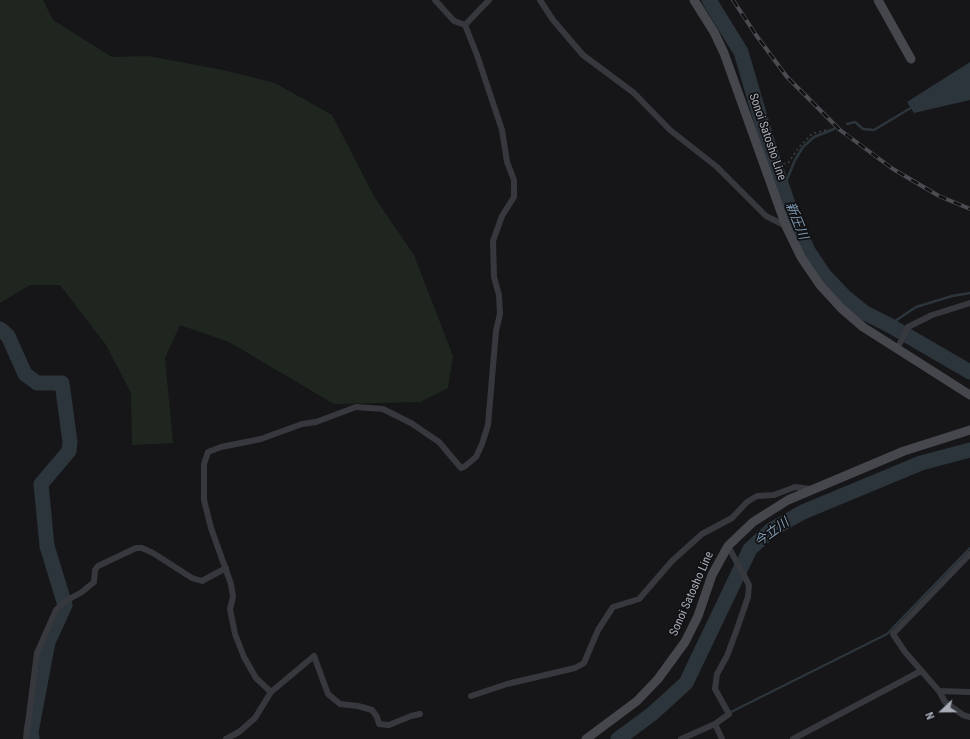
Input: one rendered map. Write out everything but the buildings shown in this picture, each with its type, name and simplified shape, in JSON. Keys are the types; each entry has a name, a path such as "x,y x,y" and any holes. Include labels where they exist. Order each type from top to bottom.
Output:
{"main road":[{"name":"Sonoi Satosho Line","path":"694,0 714,32 724,53 786,226 800,257 820,285 841,308 857,322 970,395"},
{"path":"878,0 911,59"},
{"name":"Sonoi Satosho Line","path":"586,739 637,702 672,661 685,642 698,616 712,575 728,546 753,522 771,509 904,451 970,430"}],"street":[{"path":"271,692 256,678 244,657 235,634 230,609 233,597 226,568 211,528 204,500 204,464 208,452 221,447 260,439 302,424 316,422 356,407 383,409 411,423 439,442 461,468 476,457 488,425 496,331 500,314 499,294 494,276 493,241 502,216 514,197 514,180 507,162 502,130 477,54 465,25 454,21 435,0"},
{"path":"465,25 489,0"},
{"path":"540,0 554,20 583,55 634,93 670,130 718,167 766,216 786,226"},
{"path":"897,347 908,327 932,315 970,303"},
{"path":"471,696 507,684 575,668 584,663 598,630 613,607 639,599 672,561 702,534 732,518 747,502 758,496 774,495 795,487 813,490"},
{"path":"681,739 715,724 729,714 715,689 717,674 728,656 748,597 749,585 733,558 728,546"},
{"path":"26,739 37,653 56,610 64,602 82,592 94,582 95,570 98,566 136,548 142,548 192,578 202,581 226,568"},
{"path":"970,554 893,634 904,652 938,691 945,702 963,715 970,718"},
{"path":"226,739 239,732 255,718 271,692 314,656 328,694 340,704 358,706 372,710 377,716 379,724 389,725 420,714"},
{"path":"793,739 921,671"},
{"path":"938,691 970,692"},
{"path":"715,724 722,739"}],"path":[{"path":"780,166 789,162 799,147 812,134 829,129"}],"shaded area":[{"path":"0,0 43,0 53,20 112,57 148,56 223,70 275,83 332,115 375,198 414,255 453,356 448,388 420,402 334,404 229,342 180,325 165,358 173,443 132,445 131,393 106,345 60,285 30,285 0,303"},
{"path":"970,62 970,100 914,113 907,102"}],"waterway":[{"name":"新圧川","path":"709,0 741,52 770,151 788,204 808,251 824,275 844,296 865,313 889,325 970,372"},
{"path":"847,124 855,122 863,129 874,130 914,106"},
{"path":"783,189 795,160 803,147 814,137 834,129"},
{"path":"889,325 916,307 952,296 970,293"},
{"path":"0,329 8,336 25,374 37,383 62,383 70,442 69,451 41,484 47,546 65,605 48,642 31,732 32,739"},
{"name":"今立川","path":"618,739 652,714 686,683 750,549 771,530 803,512 921,463 970,450"},
{"path":"731,712 887,634 970,548"}],"railway":[{"path":"733,0 756,35 787,77 840,130 893,169 939,196 970,209"}]}
